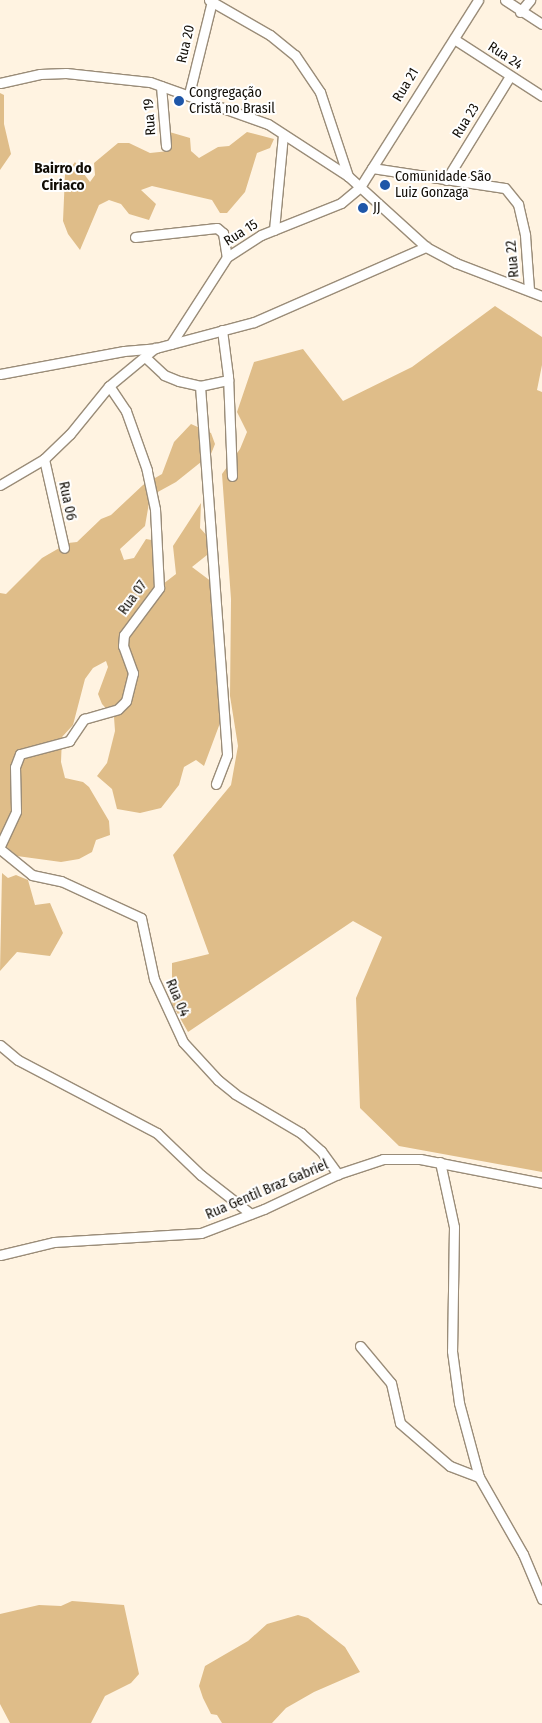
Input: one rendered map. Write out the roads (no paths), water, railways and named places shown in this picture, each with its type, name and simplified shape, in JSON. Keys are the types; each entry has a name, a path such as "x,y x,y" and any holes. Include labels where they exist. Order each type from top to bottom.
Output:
{"street":[{"name":"Rua 21","path":"360,187 478,0"},
{"path":"505,0 520,12 542,24"},
{"path":"520,12 530,0"},
{"path":"211,1 270,35 295,55 305,67 320,92 348,176"},
{"name":"Rua 20","path":"189,94 211,1"},
{"name":"Rua 24","path":"454,39 542,96"},
{"path":"0,83 40,74 66,73 138,79 189,94 245,114 284,134 348,176 426,247 456,263 529,289 542,296"},
{"name":"Rua 23","path":"446,180 510,76"},
{"name":"Rua 19","path":"161,86 166,146"},
{"path":"274,230 284,134"},
{"name":"Rua 22","path":"372,168 446,180 493,185 513,194 525,236 529,289"},
{"name":"Rua 15","path":"171,344 227,257 246,243 341,203 360,187"},
{"path":"135,237 217,228 222,233 227,257"},
{"path":"0,374 124,351 156,348 275,315 426,247"},
{"path":"222,330 228,380 232,476"},
{"path":"0,485 44,459 70,434 108,386 156,348"},
{"path":"145,357 164,375 200,386 228,380"},
{"name":"Rua 07","path":"0,847 16,811 15,768 20,754 69,741 84,719 118,709 126,701 133,673 123,646 124,636 159,588 155,509 147,470 132,425 108,386"},
{"path":"200,386 227,755 216,784"},
{"name":"Rua 06","path":"44,459 64,548"},
{"name":"Rua 04","path":"0,847 32,875 62,881 141,918 154,979 163,1005 183,1042 235,1094 301,1133 321,1151 338,1174"},
{"path":"0,1045 18,1060 157,1132 201,1175 251,1214"},
{"name":"Rua Gentil Braz Gabriel","path":"0,1255 54,1242 200,1233 251,1214 338,1174 383,1159 402,1158 440,1162 542,1183"},
{"path":"440,1162 454,1227 454,1377 479,1477 523,1554 542,1599"},
{"path":"360,1346 391,1383 400,1423 450,1466 479,1477"}],"place":[{"name":"Congregação Cristã no Brasil","path":"179,101"},
{"name":"Comunidade São Luiz Gonzaga","path":"385,185"},
{"name":"JJ","path":"363,208"}],"district":[{"name":"Bairro do Ciriaco","path":"63,176"}]}
